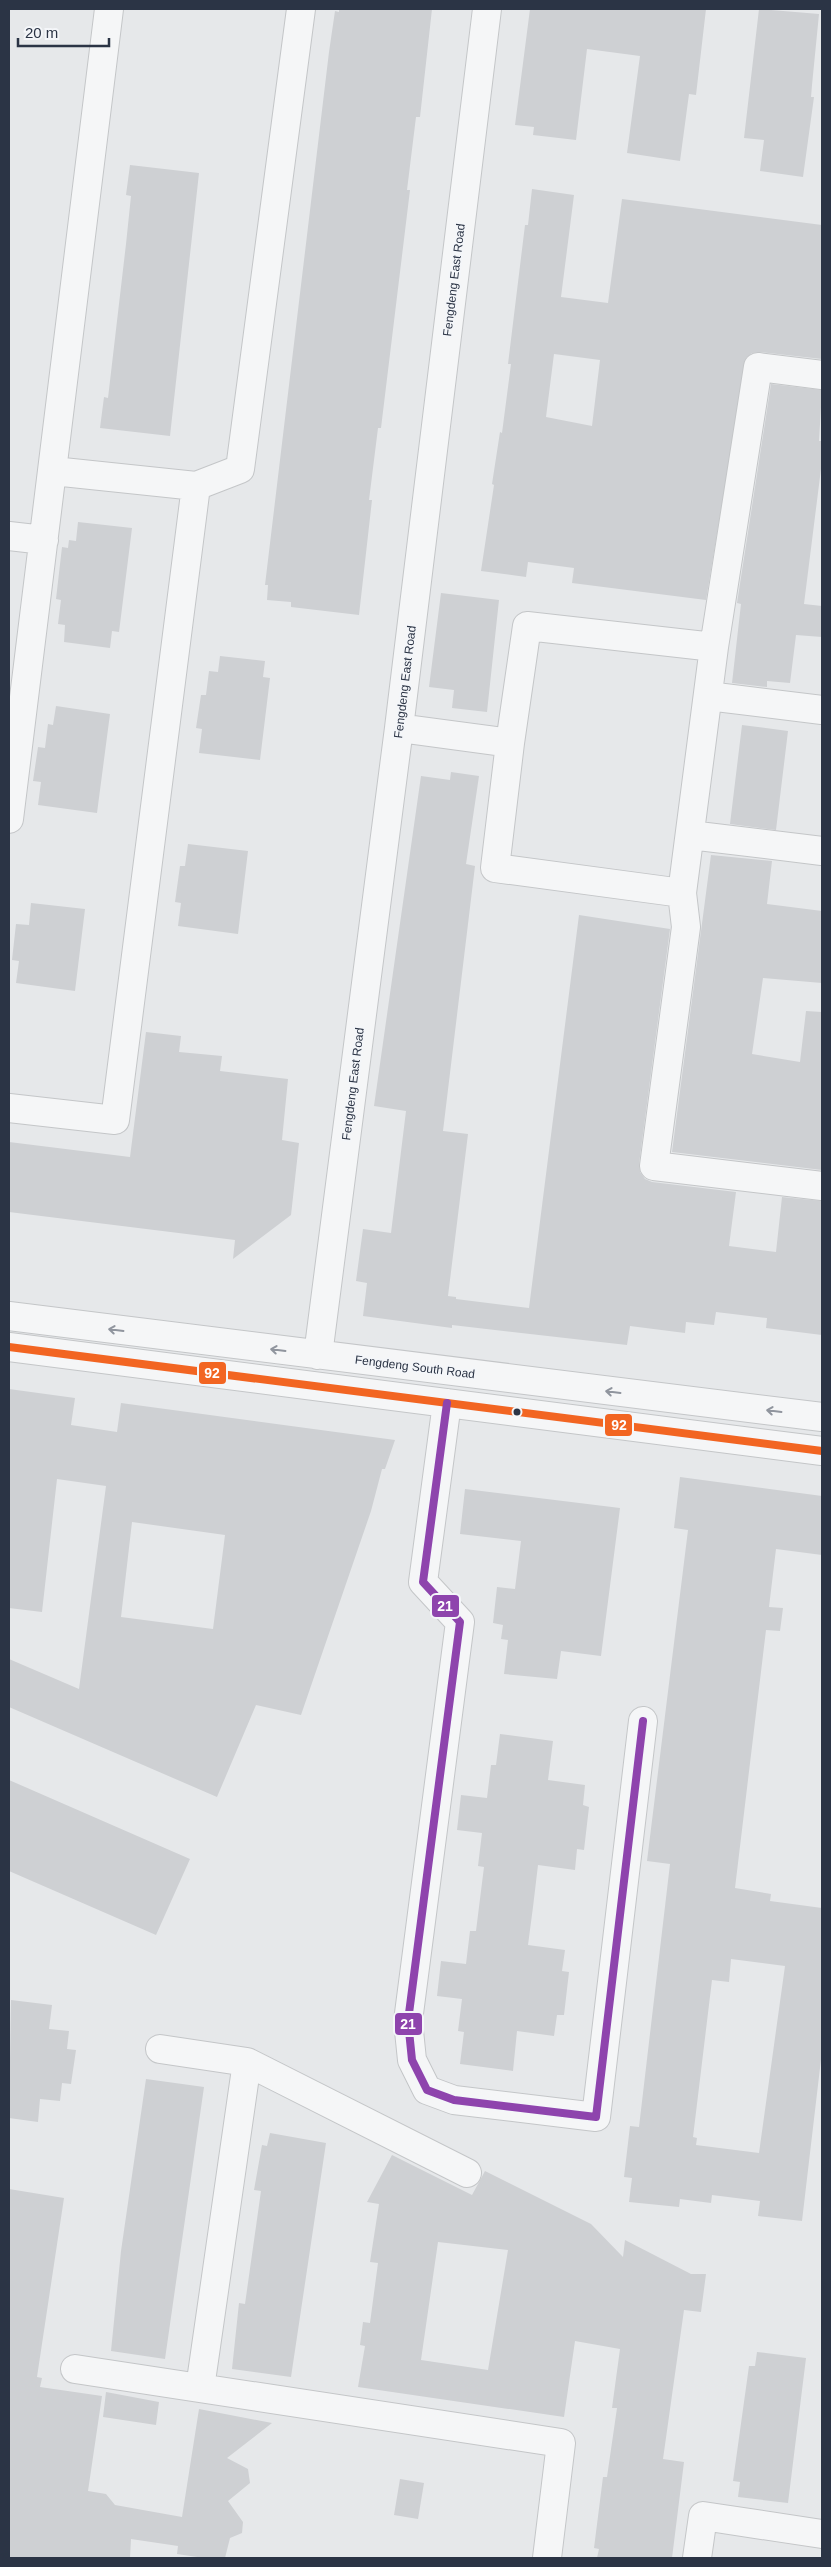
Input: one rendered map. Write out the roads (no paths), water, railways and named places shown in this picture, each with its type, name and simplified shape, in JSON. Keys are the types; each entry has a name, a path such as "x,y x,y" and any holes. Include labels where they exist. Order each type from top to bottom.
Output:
{"street":[{"path":"9,818 53,471 108,9"},
{"path":"53,471 196,486 240,469 301,9"},
{"name":"Fengdeng East Road","path":"318,1356 399,728 487,9"},
{"path":"822,375 758,368 714,647 682,893 686,927 654,1166 822,1186"},
{"path":"9,1108 115,1120 196,486"},
{"path":"9,536 44,540"},
{"path":"682,893 495,868 510,743 527,626 714,647"},
{"path":"708,696 822,710"},
{"path":"399,728 510,743"},
{"path":"690,835 822,851"},
{"name":"Fengdeng South Road","path":"9,1316 318,1356 822,1417"},
{"path":"9,1346 822,1451"},
{"path":"448,1403 423,1582 460,1622 408,2021 412,2060 427,2090 454,2100 596,2117 643,1721"},
{"path":"160,2049 247,2062 467,2173"},
{"path":"200,2388 247,2062"},
{"path":"75,2369 561,2443 547,2558"},
{"path":"697,2558 702,2516 822,2534"}]}
